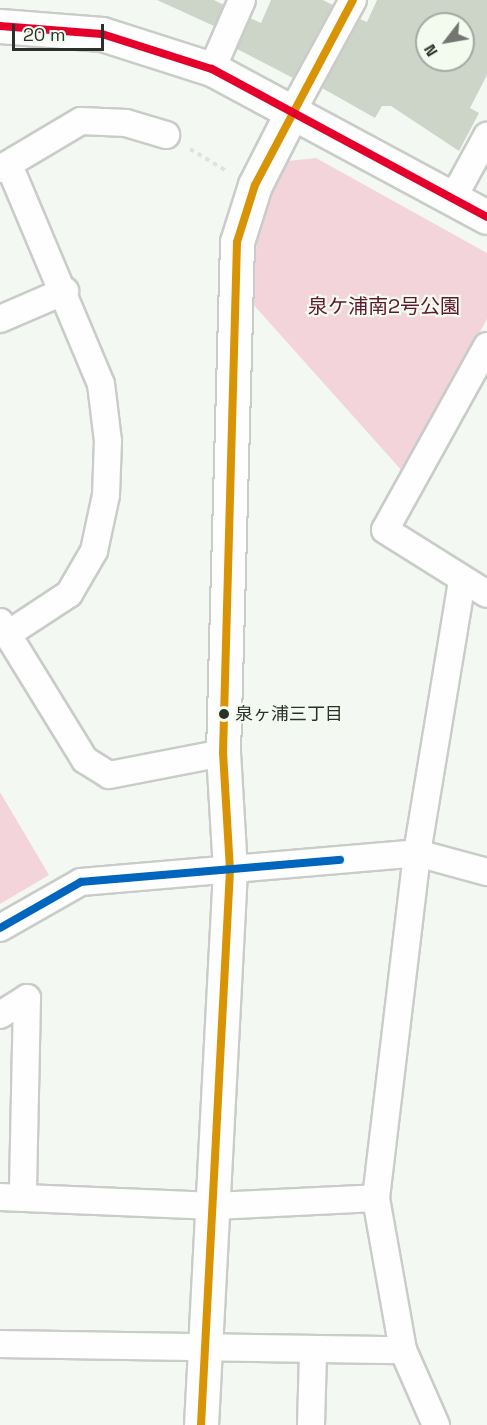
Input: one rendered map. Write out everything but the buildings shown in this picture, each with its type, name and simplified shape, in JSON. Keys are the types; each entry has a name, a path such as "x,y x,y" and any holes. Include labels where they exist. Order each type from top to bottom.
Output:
{"street":[{"path":"212,69 242,0"},
{"path":"201,1425 215,1206 230,870 223,753 237,242 255,185 353,0"},
{"path":"0,26 102,34 212,69 293,110 487,218"},
{"path":"166,135 126,123 81,121 5,169 65,291 100,384 106,495 94,551 69,594 4,628 85,760 109,775 223,753"},
{"path":"453,198 487,136"},
{"path":"0,319 65,291"},
{"path":"487,346 385,530 462,581 487,594"},
{"path":"436,1425 403,1350 376,1198 417,853 462,581"},
{"path":"0,928 81,882 417,853 487,872"},
{"path":"0,1015 27,998 11,1197 215,1206 376,1198"},
{"path":"0,1344 205,1347 313,1352 403,1350"},
{"path":"311,1425 313,1352"}],"path":[{"path":"166,135 225,170"}],"green space":[{"name":"泉ケ浦南2号公園","path":"316,158 487,253 487,319 403,472 252,303 258,226 269,200 288,161"},
{"path":"0,792 49,875 0,904"}],"transit line":[{"path":"201,1425 230,870 223,753 237,242 255,185 353,0"},
{"path":"0,26 102,34 212,69 487,217"},
{"path":"0,928 81,882 340,860"}],"place":[{"name":"泉ヶ浦三丁目","path":"224,714"}]}
